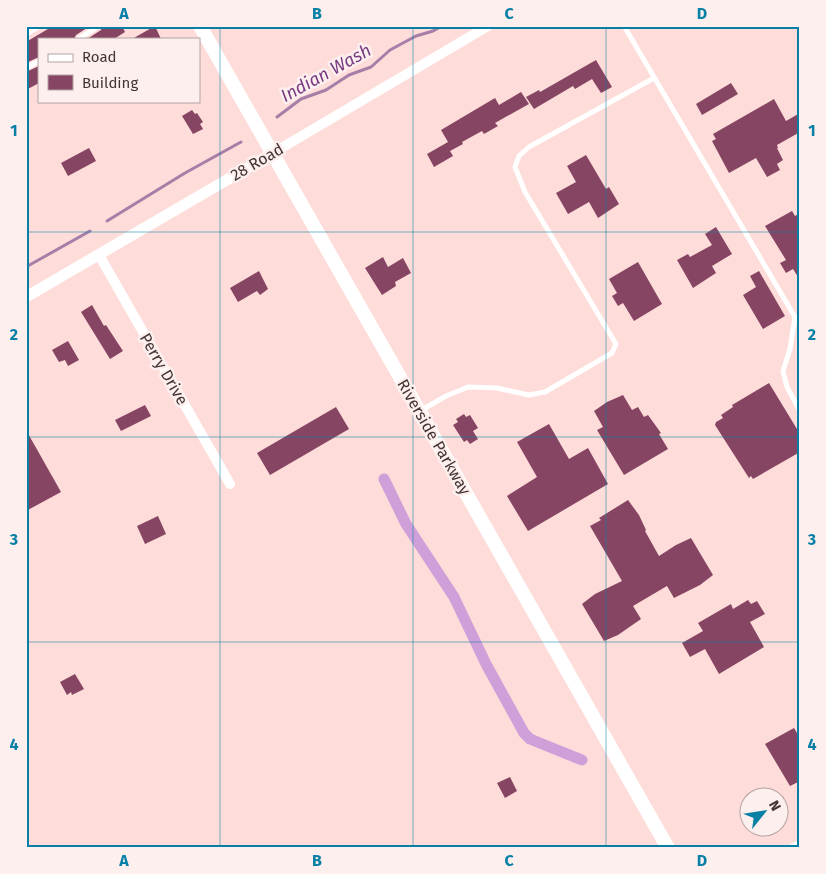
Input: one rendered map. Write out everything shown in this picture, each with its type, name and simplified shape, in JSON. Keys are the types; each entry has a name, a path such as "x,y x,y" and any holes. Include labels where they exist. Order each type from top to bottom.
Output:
{"main road":[{"name":"Riverside Parkway","path":"200,26 668,848"}],"street":[{"name":"28 Road","path":"26,297 488,26"},
{"name":"Perry Drive","path":"99,255 230,484"}],"lane":[{"path":"26,34 40,26"},
{"path":"80,38 99,26"},
{"path":"624,26 795,317 790,349 783,371 786,387 800,411"},
{"path":"26,68 38,62"},
{"path":"420,412 446,396 468,387 497,388 529,395 545,392 612,353 616,344 525,192 515,167 519,156 529,146 654,78"},
{"path":"789,848 800,842"}],"building":[{"path":"53,26 90,26 74,38 38,38 38,57 26,63 26,42"},
{"path":"103,26 122,26 125,32 116,38 89,38 101,30"},
{"path":"155,26 161,38 134,38"},
{"path":"596,60 612,87 601,93 592,79 575,89 573,86 534,109 526,97 539,90 540,92"},
{"path":"38,66 38,84 26,90 26,72"},
{"path":"731,83 738,94 702,115 696,104"},
{"path":"521,92 529,104 495,123 498,126 484,134 482,131 462,142 463,144 450,151 453,156 434,167 427,154 448,142 441,130 495,98 499,105"},
{"path":"774,99 786,121 800,113 800,132 777,145 783,160 777,164 780,170 767,177 756,158 729,173 712,141 716,139 713,134"},
{"path":"192,110 195,114 197,113 203,122 200,124 203,129 193,134 182,116"},
{"path":"89,148 96,161 68,176 61,163"},
{"path":"586,155 606,189 609,187 619,204 598,218 589,202 568,214 556,193 576,182 567,166"},
{"path":"792,211 795,216 800,213 800,280 793,269 786,273 780,263 786,260 765,226"},
{"path":"716,227 732,254 712,266 716,273 693,288 677,260 688,254 690,257 712,245 705,234"},
{"path":"383,257 388,267 403,258 411,273 395,282 396,286 382,295 365,268"},
{"path":"638,262 662,304 634,321 623,303 618,306 612,296 617,293 609,279"},
{"path":"259,271 268,289 260,295 257,291 238,302 230,288"},
{"path":"759,271 785,316 763,329 743,295 756,287 750,276"},
{"path":"92,305 104,326 106,325 123,351 110,359 81,312"},
{"path":"68,341 79,360 68,366 65,360 59,362 52,350"},
{"path":"769,383 800,434 800,452 753,479 751,476 749,478 715,425 716,422 723,418 721,415 733,407 732,405"},
{"path":"623,395 632,410 638,407 644,417 648,415 661,433 659,434 668,449 624,475 597,430 603,427 594,411 607,402"},
{"path":"145,405 151,416 121,431 115,420"},
{"path":"336,407 349,429 270,475 257,453"},
{"path":"464,414 466,417 470,415 478,428 473,431 478,439 470,444 467,440 464,442 453,425 458,422 456,419"},
{"path":"549,424 569,459 588,448 608,484 528,531 507,496 537,477 517,442"},
{"path":"26,430 61,492 26,511"},
{"path":"628,500 639,515 645,531 659,556 691,538 713,575 700,585 674,598 667,586 633,606 641,619 618,635 604,641 582,604 595,594 622,581 590,526 601,520 599,518"},
{"path":"158,516 166,534 145,544 137,526"},
{"path":"748,600 751,604 757,601 765,614 750,622 764,647 719,674 705,649 690,657 682,643 703,631 698,623 731,604 733,609"},
{"path":"75,674 84,689 72,695 71,692 67,695 60,682"},
{"path":"794,728 800,738 800,781 790,786 765,744"},
{"path":"510,777 517,791 505,798 497,783"}],"waterway":[{"name":"Indian Wash","path":"277,117 301,99 326,90 349,75 371,67 390,50 416,36 442,26"},
{"name":"Indian Wash","path":"107,221 185,173 241,142"},
{"name":"Indian Wash","path":"26,267 90,231"},
{"path":"384,479 406,524 454,597 486,664 524,733 530,739 582,760"}]}
